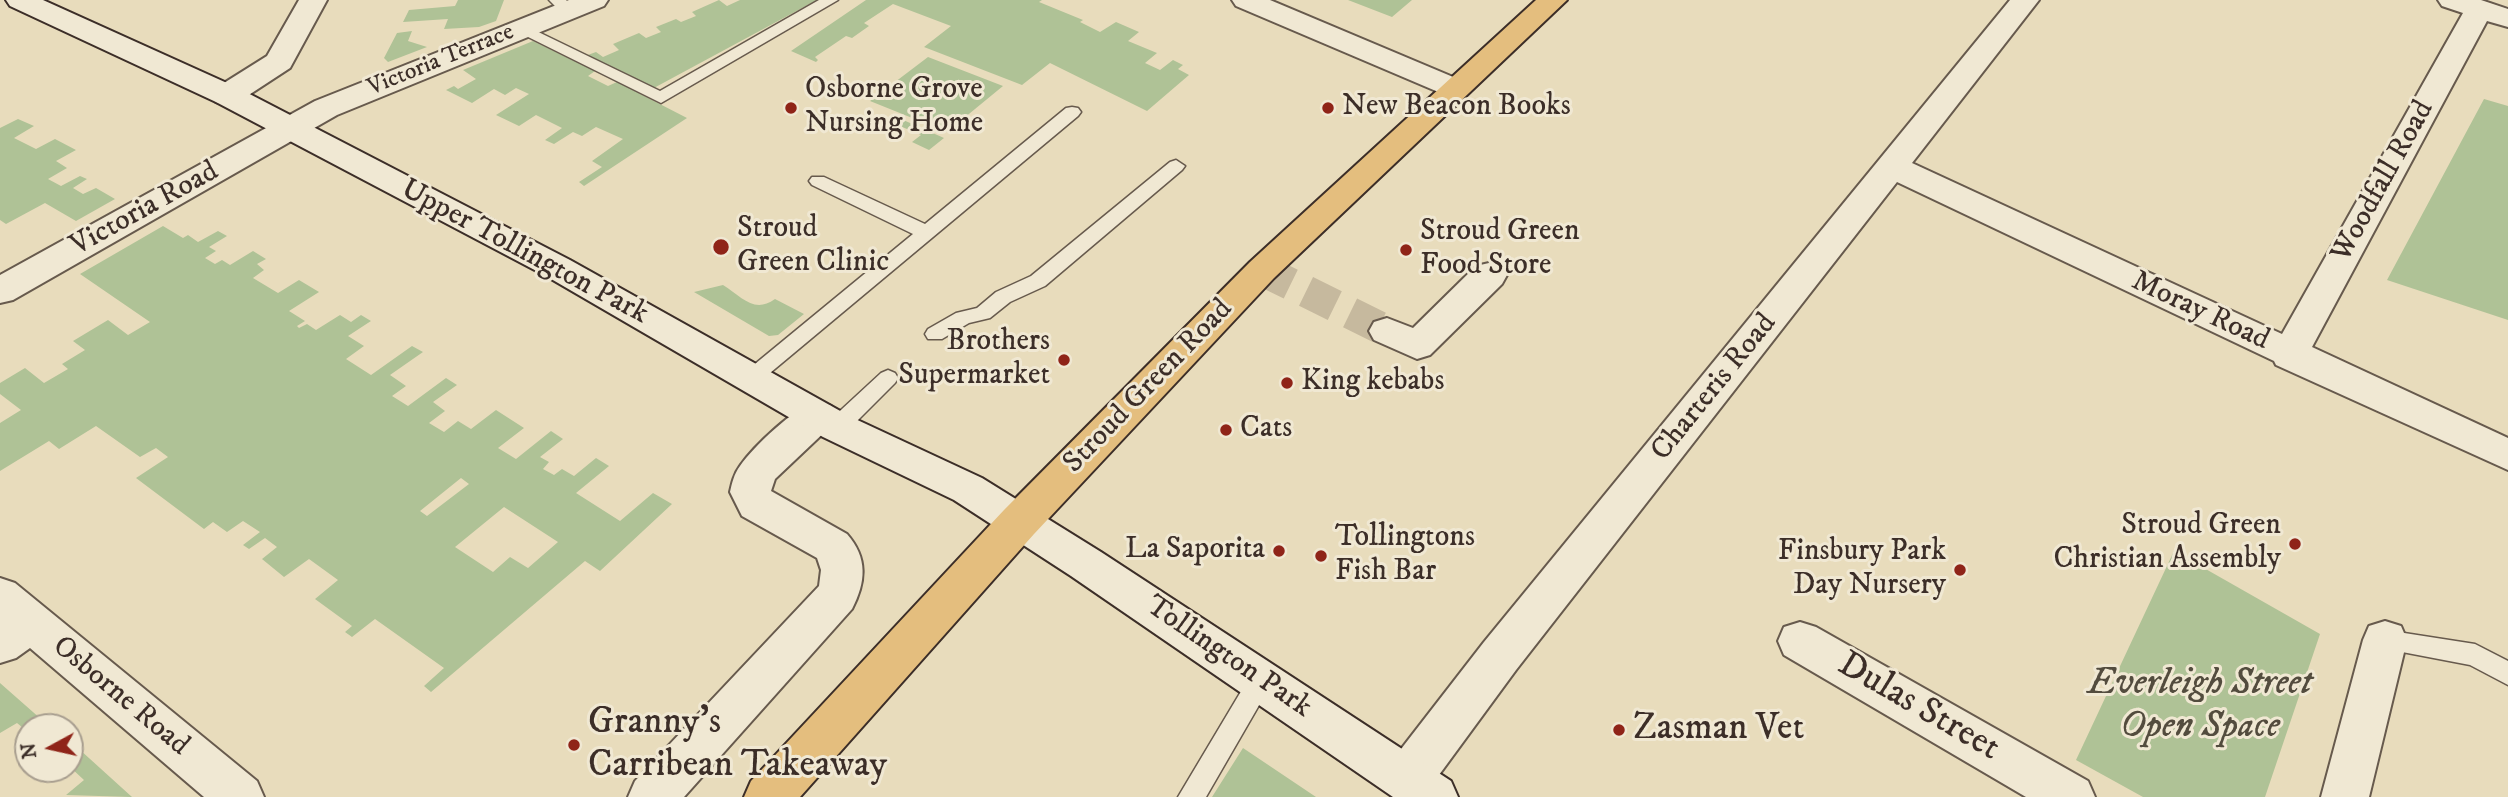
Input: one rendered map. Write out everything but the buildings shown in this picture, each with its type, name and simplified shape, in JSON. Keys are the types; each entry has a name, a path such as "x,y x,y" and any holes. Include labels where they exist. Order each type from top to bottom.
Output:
{"main road":[{"name":"Stroud Green Road","path":"768,797 1019,522 1262,270 1454,88 1553,0"}],"street":[{"name":"Upper Tollington Park","path":"20,0 227,95 558,268 827,422 940,474 1019,522"},
{"path":"227,95 279,62 313,0"},
{"path":"1246,0 1454,88"},
{"name":"Charteris Road","path":"1421,787 1518,634 2025,0"},
{"name":"Victoria Terrace","path":"290,129 326,108 520,29 573,4"},
{"name":"Woodfall Road","path":"2289,355 2479,9"},
{"name":"Victoria Road","path":"0,291 290,129"},
{"name":"Moray Road","path":"1893,167 2289,355 2508,455"},
{"path":"1387,331 1418,346 1489,275"},
{"path":"652,797 837,596 842,575 840,553 832,545 757,503 750,492 753,478 761,468 827,422"},
{"name":"Tollington Park","path":"1019,522 1421,787"},
{"name":"Osborne Road","path":"10,621 240,797"},
{"path":"2345,797 2385,640"},
{"name":"Dulas Street","path":"1800,641 2071,797"}],"lane":[{"path":"520,29 661,98 830,0"},
{"path":"751,378 1072,112"},
{"path":"935,334 963,318 983,313 1003,298 1038,282 1176,166"},
{"path":"818,181 928,233"},
{"path":"827,422 888,378"},
{"path":"2385,640 2475,655 2508,674"},
{"path":"1191,797 1261,681"}],"green space":[{"path":"458,0 504,0 496,21 479,27 444,29 448,19 403,22 409,10 455,6"},
{"path":"719,0 727,6 740,0 817,0 652,89 585,56 596,52 603,57 619,50 613,44 639,33 646,38 661,32 656,27 676,19 681,22 696,16 692,12"},
{"path":"866,0 1042,0 1039,2 1083,20 1080,22 1100,32 1116,22 1139,32 1128,41 1157,53 1145,63 1160,70 1173,60 1183,65 1178,69 1189,75 1147,111 1050,63 1022,85 924,47 951,26 893,4 864,23 869,26 852,38 846,36 815,57 818,60 816,62 791,51"},
{"path":"1348,0 1412,0 1392,17"},
{"path":"412,31 408,41 427,47 388,62 384,58 397,33"},
{"path":"533,41 595,71 588,76 608,86 617,82 687,118 584,186 579,182 602,167 592,161 623,139 596,127 582,136 573,132 554,144 545,140 562,128 536,115 519,126 496,115 529,94 516,88 505,95 494,89 472,103 446,90 454,86 458,89 476,79 463,70"},
{"path":"928,57 1003,86 947,132 870,101"},
{"path":"2484,99 2508,106 2508,320 2387,280"},
{"path":"892,115 944,138 929,150 912,142 921,135 886,120"},
{"path":"18,119 34,126 14,138 36,149 55,139 76,150 56,161 67,168 48,179 61,186 80,176 87,179 73,188 83,194 96,188 115,199 76,221 45,203 6,224 0,220 0,128"},
{"path":"163,226 183,238 188,235 198,242 218,231 227,236 209,247 216,251 205,258 215,264 222,260 230,265 253,251 266,259 257,264 264,270 253,278 278,293 299,280 319,292 289,311 305,321 297,326 299,328 307,324 316,330 340,315 351,322 361,315 371,321 348,336 364,346 346,359 371,375 412,346 423,352 390,375 406,386 392,396 408,406 446,378 457,385 433,402 445,411 429,423 444,432 458,421 471,429 496,410 524,428 498,448 516,459 551,431 563,439 540,457 549,462 543,469 554,475 562,469 574,476 596,458 609,466 576,493 620,521 653,493 672,504 600,571 585,561 431,692 424,686 444,668 375,619 352,637 345,632 352,626 315,599 338,580 309,559 284,577 262,559 277,547 265,538 249,549 243,545 260,532 243,521 227,532 213,522 204,529 136,478 168,457 156,448 140,457 96,426 59,449 49,441 0,471 0,423 21,410 0,394 0,383 25,368 44,383 68,369 62,364 85,350 73,341 108,320 128,335 150,322 80,274","holes":["461,478 469,484 427,516 420,511","504,507 558,542 528,568 510,557 493,572 455,547"]},
{"path":"723,285 748,302 761,305 775,299 804,314 778,335 769,336 694,292"},
{"name":"Everleigh Street Open Space","path":"2174,551 2320,634 2265,797 2143,797 2076,760"},
{"path":"0,683 34,713 14,713 14,725 0,733"},
{"path":"1243,748 1316,797 1212,797"},
{"path":"84,754 132,797 66,795 84,783"}],"tunnel":[{"path":"1262,270 1387,331"}],"place":[{"name":"Osborne Grove Nursing Home","path":"791,108"},
{"name":"New Beacon Books","path":"1328,108"},
{"name":"Stroud Green Clinic","path":"721,247"},
{"name":"Stroud Green Food Store","path":"1406,250"},
{"name":"Brothers Supermarket","path":"1064,360"},
{"name":"King kebabs","path":"1287,383"},
{"name":"Cats","path":"1226,430"},
{"name":"Stroud Green Christian Assembly","path":"2295,544"},
{"name":"La Saporita","path":"1279,551"},
{"name":"Tollingtons Fish Bar","path":"1321,556"},
{"name":"Finsbury Park Day Nursery","path":"1960,570"},
{"name":"Zasman Vet","path":"1619,730"},
{"name":"Granny's Carribean Takeaway","path":"574,745"}]}
